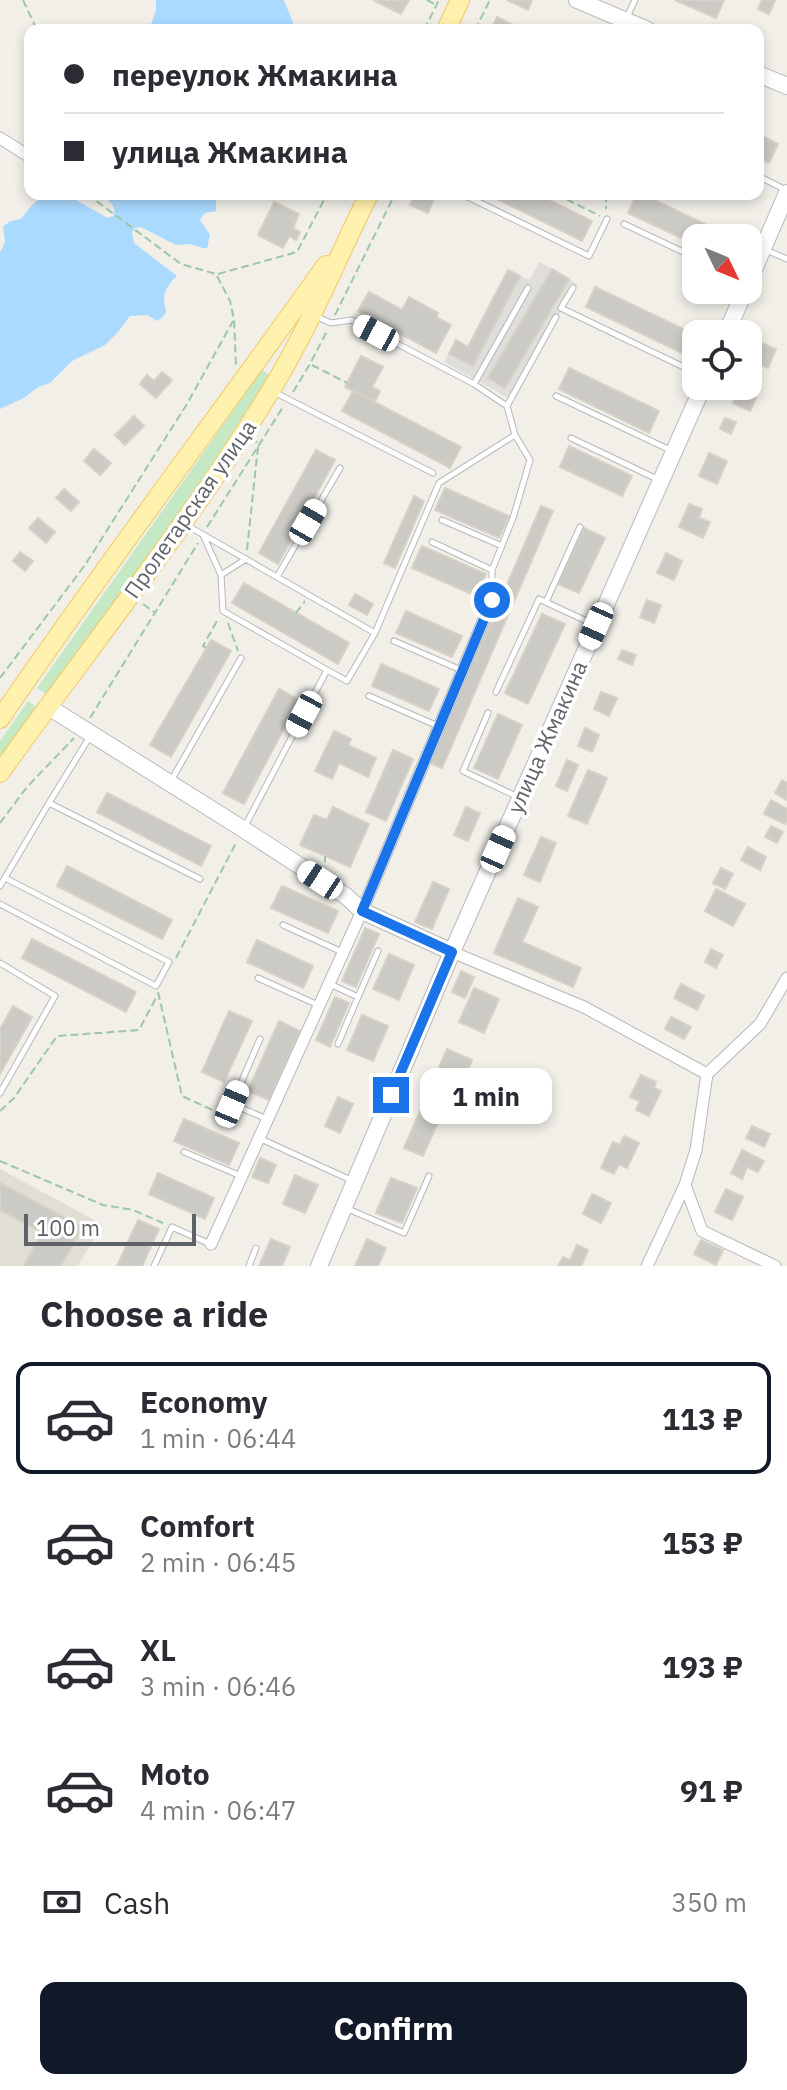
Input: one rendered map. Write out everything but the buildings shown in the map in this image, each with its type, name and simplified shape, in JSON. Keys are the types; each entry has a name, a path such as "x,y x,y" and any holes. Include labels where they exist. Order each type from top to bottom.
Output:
{"main road":[{"path":"449,24 460,0"},
{"name":"Пролетарская улица","path":"0,773 184,523 271,390 312,315 366,200"},
{"name":"Пролетарская улица","path":"0,719 353,227"},
{"path":"262,356 282,370"},
{"path":"22,687 47,706"}],"street":[{"path":"577,0 635,24"},
{"path":"764,76 787,86"},
{"path":"0,138 24,153"},
{"path":"763,249 787,192"},
{"name":"улица Жмакина","path":"319,1266 452,952 697,400"},
{"path":"211,1244 362,911 492,600"},
{"path":"47,706 346,896 362,911 584,1007 707,1074"},
{"path":"647,1266 685,1185 696,1150 707,1074 760,1024 787,978"},
{"path":"685,1185 702,1231 775,1266"}],"lane":[{"path":"626,20 635,0"},
{"path":"764,179 787,192"},
{"path":"474,200 589,256 607,219"},
{"path":"624,224 682,251"},
{"path":"763,249 787,259"},
{"path":"474,384 528,288"},
{"path":"573,288 561,308 682,366"},
{"path":"312,315 331,323 352,320 474,384 507,406 515,435 530,460 513,518 492,570 492,600"},
{"path":"507,406 556,317"},
{"path":"271,390 433,473"},
{"path":"556,396 675,452"},
{"path":"203,535 221,575 223,611 347,681 375,633 439,483 515,435"},
{"path":"571,438 662,482"},
{"path":"277,577 340,468"},
{"path":"442,520 502,546"},
{"path":"184,523 375,633"},
{"path":"546,602 580,527"},
{"path":"432,542 492,570"},
{"path":"221,575 246,559"},
{"path":"496,692 539,599 596,626"},
{"path":"394,641 462,671"},
{"path":"170,783 241,658"},
{"path":"243,829 327,670"},
{"path":"369,696 439,726"},
{"path":"488,713 463,771 521,798"},
{"path":"0,886 88,731"},
{"path":"49,803 200,879"},
{"path":"0,904 156,986 169,962 5,878"},
{"path":"283,925 343,953"},
{"path":"338,1044 378,951"},
{"path":"0,963 55,996 0,1093"},
{"path":"258,978 319,1005"},
{"path":"329,984 358,997"},
{"path":"260,1039 232,1104 268,1119"},
{"path":"259,1138 354,1181"},
{"path":"184,1152 241,1177"},
{"path":"343,1207 404,1233 429,1176"},
{"path":"154,1266 172,1227 211,1244"},
{"path":"249,1266 256,1248"}],"path":[{"path":"23,0 34,24"},
{"path":"427,0 436,5"},
{"path":"427,24 439,0"},
{"path":"478,24 490,0"},
{"path":"96,200 145,236"},
{"path":"216,274 297,252 324,200"},
{"path":"0,823 27,787 88,731 203,535 310,364 392,200"},
{"path":"568,200 607,219 606,200"},
{"path":"0,678 85,565 187,404 234,320"},
{"path":"310,364 347,383"},
{"path":"296,613 309,595"},
{"path":"206,648 203,646 223,611"},
{"path":"223,611 241,658"},
{"path":"325,856 325,862"},
{"path":"156,986 182,1096 217,1112 232,1104"},
{"path":"0,1161 103,1205 133,1210 172,1227"}],"shaded area":[{"path":"540,262 577,284 510,399 444,362 456,340 469,347 508,270 529,280"},
{"path":"0,1169 102,1224 78,1266 0,1266"}],"green space":[{"path":"262,370 271,376 176,518 47,695 37,688"},
{"path":"28,701 38,708 0,761 0,741"}],"water":[{"path":"156,0 284,0 293,24 151,24"},
{"path":"38,200 76,200 108,218 113,216 114,210 108,200 216,200 216,211 205,213 200,220 210,235 207,248 176,245 141,227 132,232 134,243 177,276 165,292 164,315 157,321 147,315 130,316 105,345 72,361 50,383 0,409 0,252 5,242 3,227 10,221 21,219"}],"route":[{"path":"391,1095 452,952 362,911 492,600"}]}
